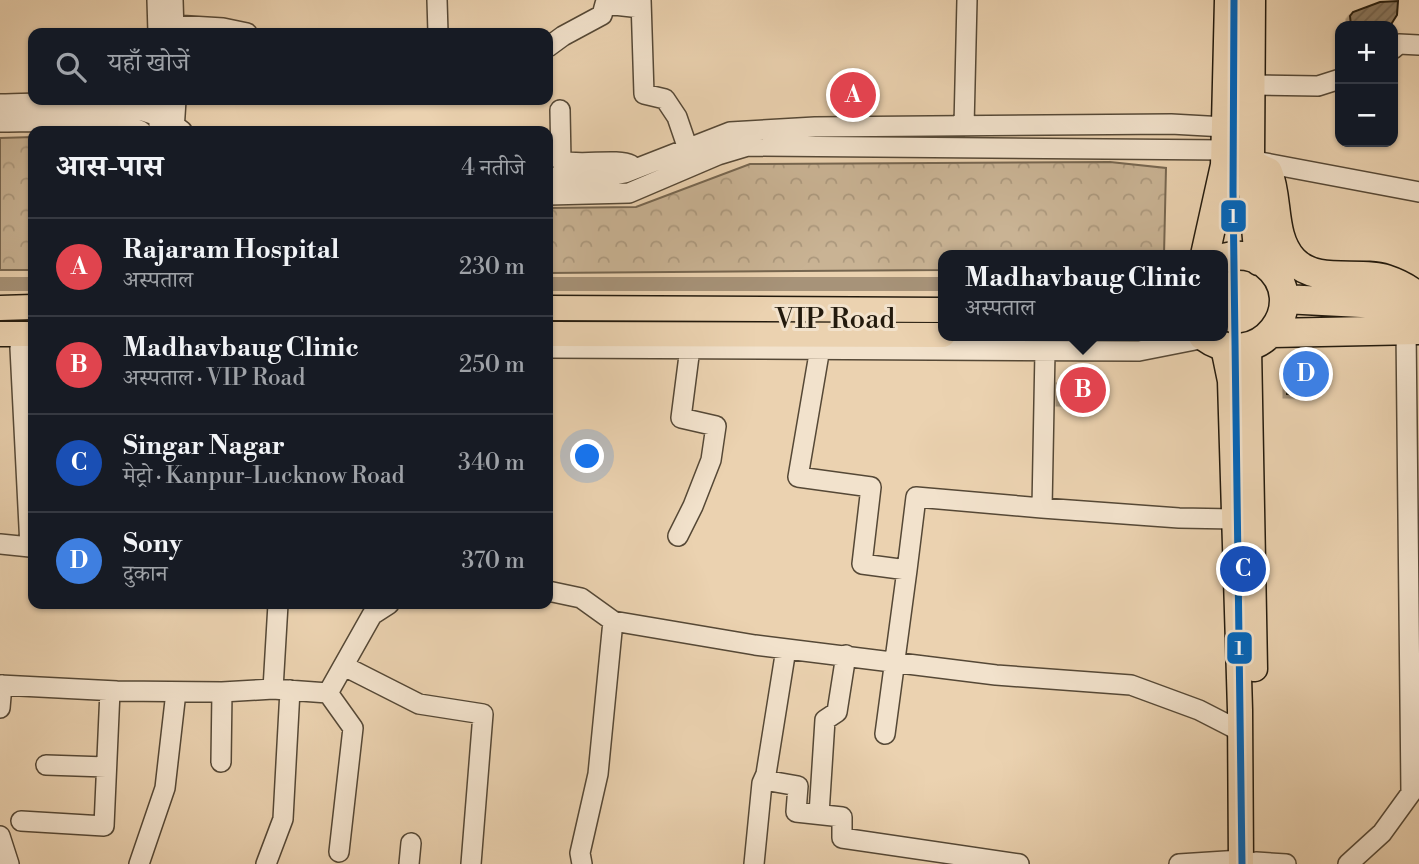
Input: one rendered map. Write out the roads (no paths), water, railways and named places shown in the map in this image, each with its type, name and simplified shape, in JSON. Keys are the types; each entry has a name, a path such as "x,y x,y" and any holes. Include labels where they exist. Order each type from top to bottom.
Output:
{"highway":[{"path":"1229,0 1238,150 1259,261"},
{"path":"1206,250 1225,165 1238,150 1251,85 1251,0"},
{"path":"1238,150 1268,172 1280,236 1292,259 1308,271 1385,278 1411,290 1419,298"},
{"path":"1228,256 1233,255 1259,261 1268,266 1278,279 1284,299 1281,317 1231,340"},
{"path":"1284,299 1415,322"},
{"path":"1231,340 1415,322"}],"main road":[{"path":"0,309 28,307"},
{"name":"VIP Road","path":"553,308 938,310"},
{"name":"VIP Road","path":"553,334 623,341 938,335"},
{"path":"1231,340 1240,731 1248,862"},
{"path":"1231,340 1256,716 1248,862"}],"street":[{"path":"157,0 167,28"},
{"path":"168,28 173,0"},
{"path":"437,0 438,28"},
{"path":"964,126 967,0"},
{"path":"553,43 602,15 605,4 641,4 644,94 665,99 677,117 688,149"},
{"path":"1398,45 1419,45"},
{"path":"1251,85 1318,86 1335,81"},
{"path":"0,104 28,104"},
{"path":"104,105 134,107 168,123 174,105"},
{"path":"560,110 561,161 576,164 626,163 650,170"},
{"path":"0,122 92,123 117,126"},
{"path":"553,195 629,193 650,170 688,149 730,132 815,127 1171,124 1238,150 1419,192"},
{"path":"553,177 603,177 650,170 748,146 1238,150"},
{"path":"1349,864 1382,833 1415,793 1415,322"},
{"path":"0,349 22,341 28,424"},
{"name":"VIP Road","path":"553,348 623,341 690,348 1139,351 1223,341"},
{"path":"678,536 711,460 716,426 681,418 690,348"},
{"path":"820,348 798,477 872,487 862,564 907,570"},
{"path":"1042,508 1045,351"},
{"path":"885,734 916,498 1179,518 1234,519"},
{"path":"0,544 28,547"},
{"path":"553,592 581,598 613,621 786,649 996,675 1131,685 1199,710 1240,731"},
{"path":"266,864 283,819 278,609"},
{"path":"328,693 372,615 381,609"},
{"path":"582,864 580,853 598,774 613,621"},
{"path":"754,864 764,780 786,649"},
{"path":"819,814 825,720 837,712 846,656"},
{"path":"344,666 419,704 483,714 471,864"},
{"path":"0,708 1,685 110,691 222,692 282,689 328,693 353,728 340,852"},
{"path":"21,821 104,826 110,691"},
{"path":"139,864 165,788 176,692"},
{"path":"221,762 222,692"},
{"path":"46,765 106,767"},
{"path":"764,780 797,786 796,812 842,817 842,838 1018,864"},
{"path":"0,836 9,864"},
{"path":"409,864 411,843"},
{"path":"1179,864 1286,864"}],"waterway":[{"path":"0,284 28,284"},
{"path":"553,284 938,284"}],"place":[{"name":"Rajaram Hospital","path":"853,95"},
{"name":"Sony","path":"1306,374"},
{"name":"Madhavbaug Clinic","path":"1083,390"},
{"name":"Singar Nagar","path":"1243,569"}]}
